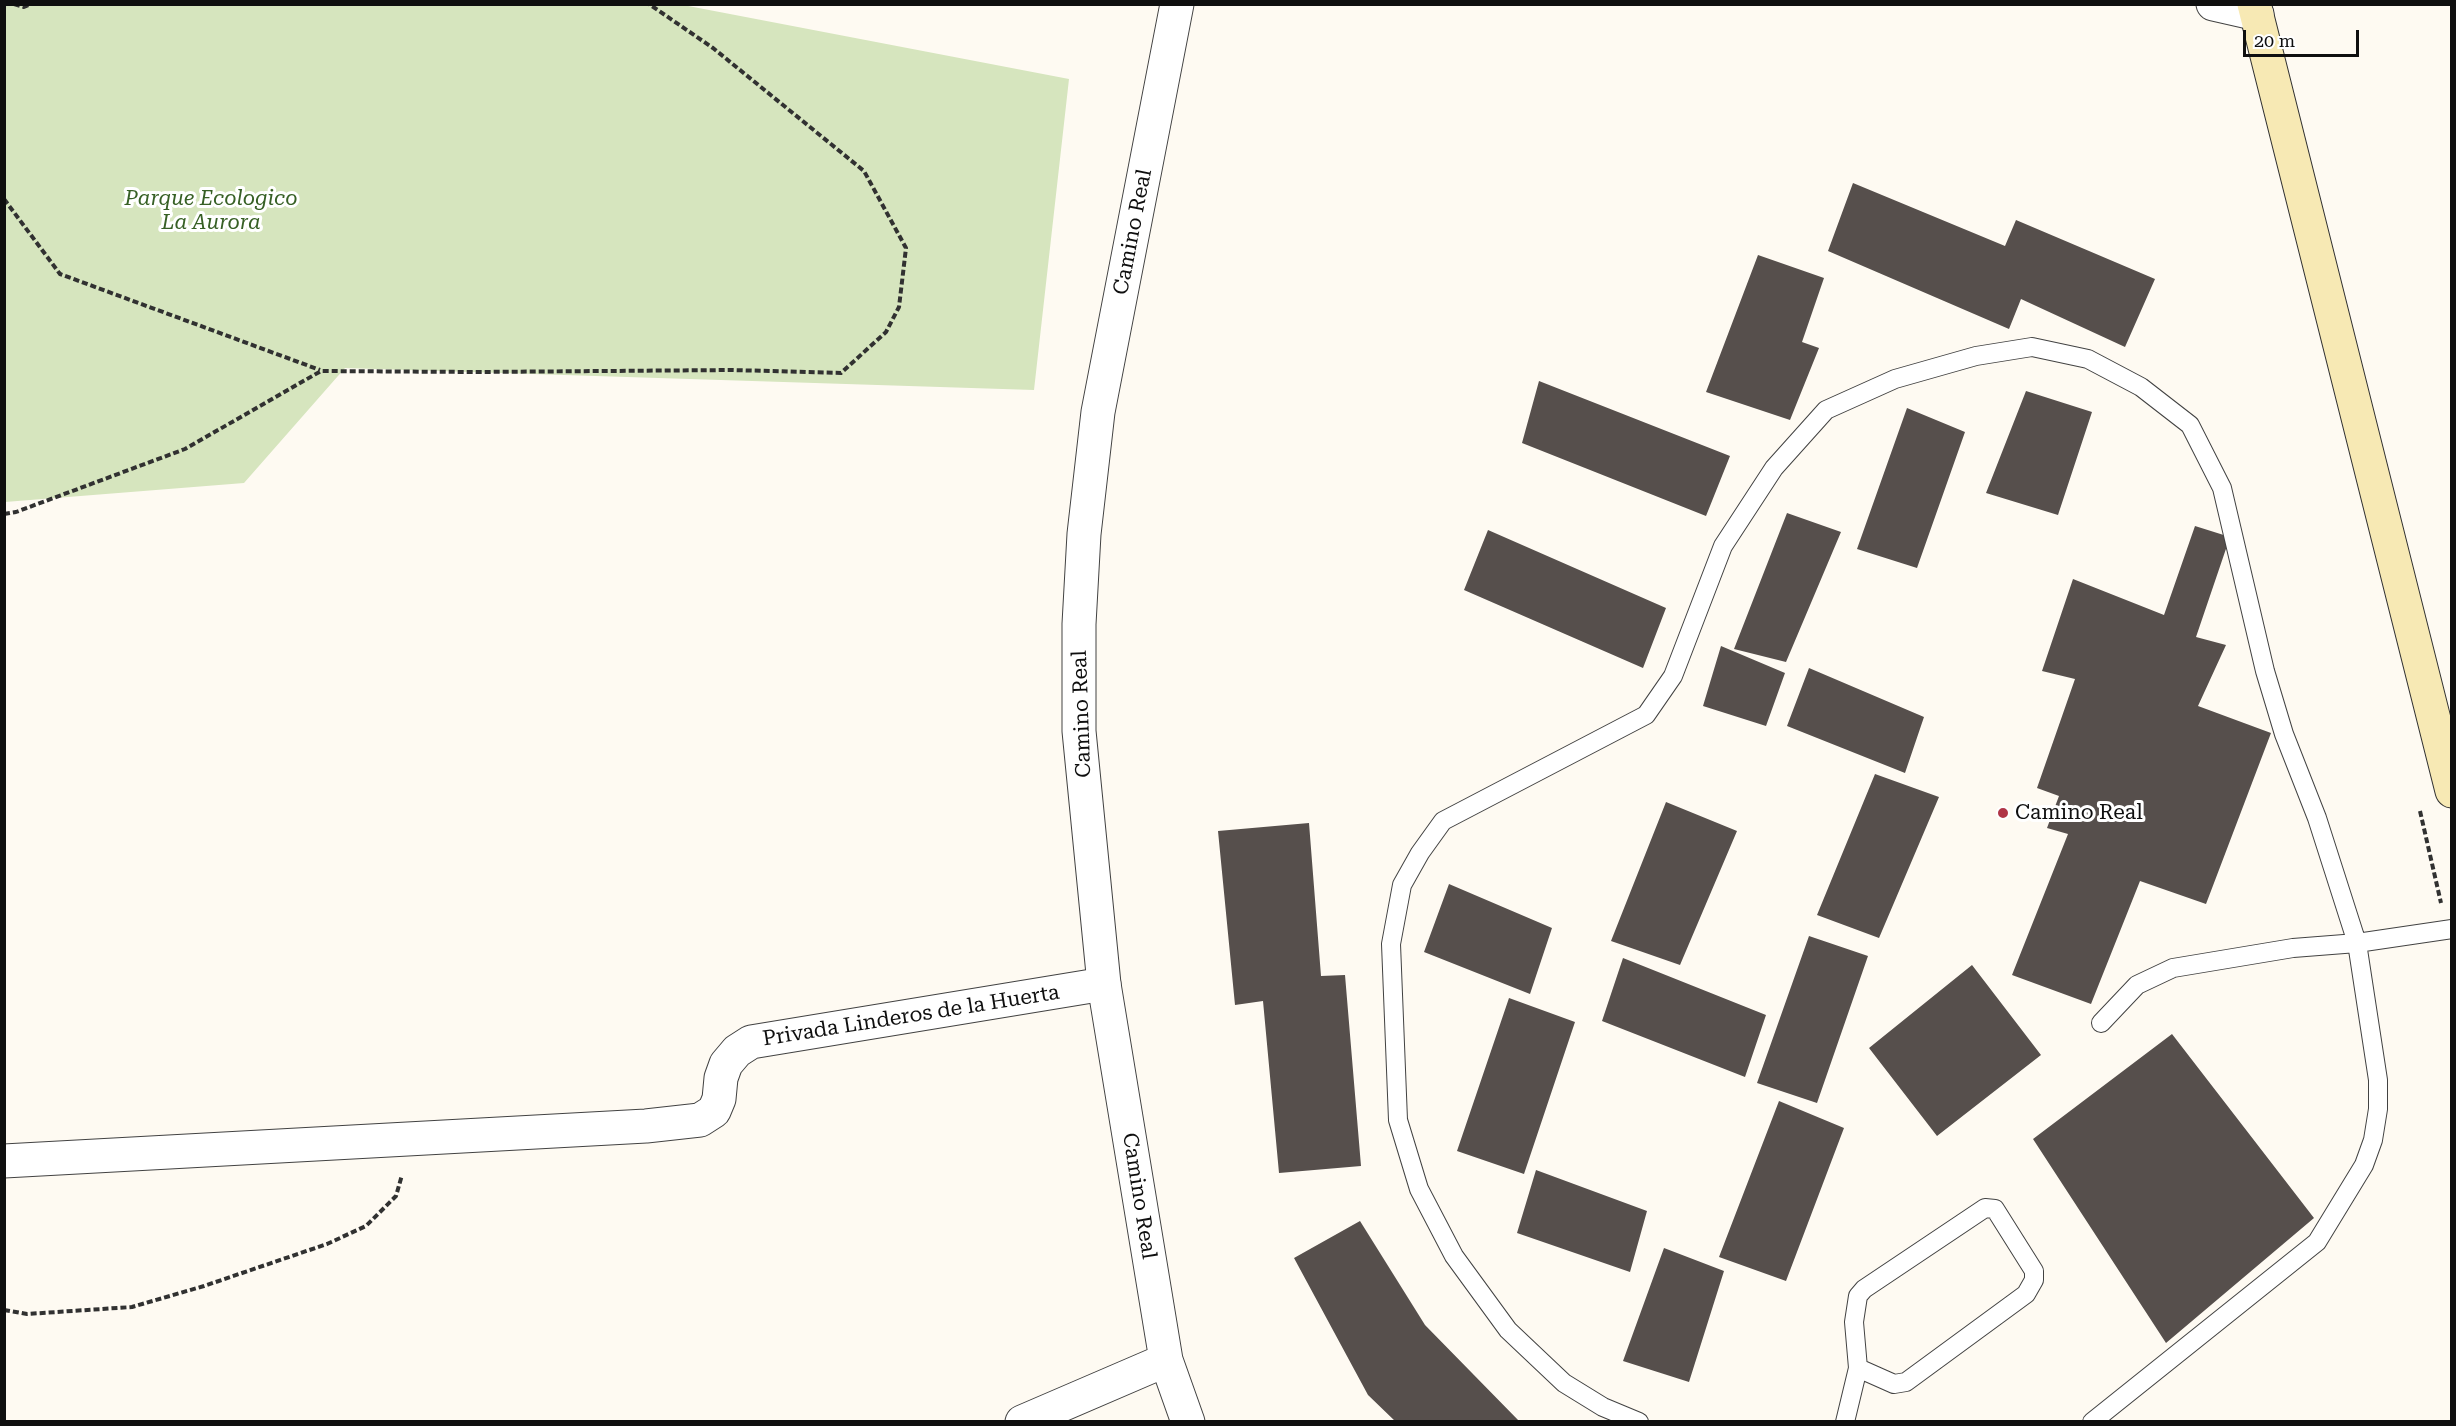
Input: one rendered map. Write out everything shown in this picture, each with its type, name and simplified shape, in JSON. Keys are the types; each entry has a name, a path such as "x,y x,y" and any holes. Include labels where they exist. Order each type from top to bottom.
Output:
{"main road":[{"path":"2256,9 2451,791"}],"street":[{"name":"Camino Real","path":"1177,4 1098,412 1084,534 1079,624 1080,731 1104,984 1166,1360 1188,1422"},
{"path":"2212,4 2256,9"},
{"name":"Privada Linderos de la Huerta","path":"413,1139 646,1126 700,1120 714,1111 719,1099 721,1078 726,1064 737,1051 751,1042 1104,984"},
{"path":"4,1161 413,1139"},
{"path":"1022,1422 1166,1360"}],"lane":[{"path":"1639,1422 1603,1407 1564,1383 1508,1330 1454,1256 1419,1189 1398,1120 1391,944 1402,885 1420,853 1443,821 1646,715 1673,676 1723,546 1774,468 1826,410 1895,379 1976,356 2032,347 2088,359 2141,387 2190,425 2222,488 2265,671 2284,734 2317,818 2357,943 2378,1080 2378,1109 2373,1140 2364,1165 2317,1242 2092,1422"},
{"path":"2101,1023 2138,986 2173,968 2293,948 2357,943 2451,929"},
{"path":"1845,1422 1858,1368 1854,1322 1858,1296 1864,1288 1985,1208 1995,1209 2034,1271 2034,1280 2026,1294 1906,1382 1894,1384 1858,1368"}],"path":[{"path":"14,4 24,7 31,4"},
{"path":"4,199 60,274 321,371 732,370 841,373 886,332 899,307 906,248 864,171 713,48 650,4"},
{"path":"4,514 16,512 185,449 321,371"},
{"path":"4,1310 27,1314 132,1307 204,1286 327,1245 366,1226 396,1196 413,1139"}],"green space":[{"name":"Parque Ecologico La Aurora","path":"5,4 683,5 1069,79 1034,390 345,368 244,483 5,502"}],"building":[{"path":"1853,183 2005,246 2016,220 2155,279 2125,347 2021,299 2009,329 1828,251"},
{"path":"1758,255 1824,278 1802,342 1819,348 1790,420 1706,392"},
{"path":"1539,381 1730,456 1706,516 1522,443"},
{"path":"2026,391 2092,412 2058,515 1986,493"},
{"path":"1907,408 1965,432 1917,568 1857,549"},
{"path":"1787,513 1841,532 1786,662 1734,649"},
{"path":"2195,526 2230,537 2196,637 2226,645 2198,706 2271,733 2206,904 2140,881 2091,1004 2012,975 2068,834 2047,828 2059,796 2037,788 2075,679 2042,671 2073,579 2164,615"},
{"path":"1488,530 1666,608 1643,668 1464,590"},
{"path":"1721,646 1785,673 1766,726 1703,706"},
{"path":"1809,668 1924,717 1905,773 1787,726"},
{"path":"1875,774 1939,797 1879,938 1817,915"},
{"path":"1666,802 1737,831 1680,965 1611,941"},
{"path":"1309,823 1321,976 1345,975 1361,1166 1279,1173 1263,1001 1235,1005 1218,831"},
{"path":"1449,884 1552,928 1530,994 1424,952"},
{"path":"1809,936 1868,956 1817,1103 1757,1083"},
{"path":"1623,958 1766,1015 1745,1077 1602,1021"},
{"path":"1972,965 2041,1055 1937,1136 1869,1048"},
{"path":"1509,998 1575,1022 1524,1174 1457,1151"},
{"path":"2172,1034 2314,1218 2166,1343 2033,1139"},
{"path":"1779,1101 1844,1128 1786,1281 1719,1257"},
{"path":"1536,1170 1647,1211 1630,1272 1517,1233"},
{"path":"1360,1221 1425,1325 1520,1422 1396,1422 1368,1395 1294,1258"},
{"path":"1664,1248 1724,1271 1689,1382 1623,1361"}],"place":[{"name":"Camino Real","path":"2003,813"}]}
